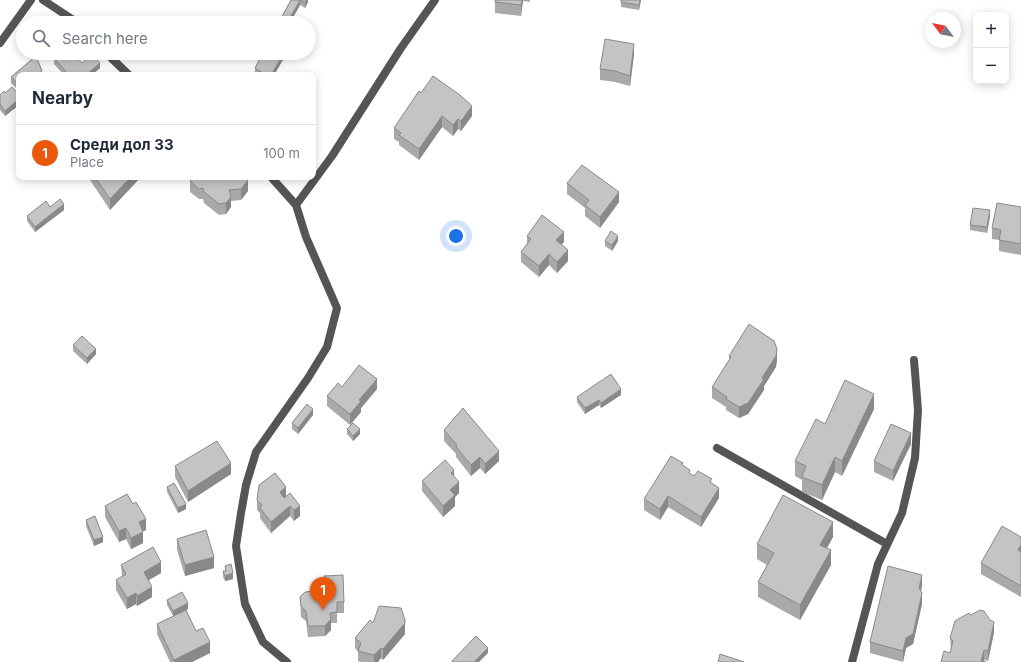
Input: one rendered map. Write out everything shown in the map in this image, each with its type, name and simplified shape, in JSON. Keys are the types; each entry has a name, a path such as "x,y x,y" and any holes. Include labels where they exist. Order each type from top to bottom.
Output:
{"street":[{"path":"19,16 31,0"},
{"path":"43,0 67,16"},
{"path":"316,178 332,156 401,48 435,0"},
{"path":"0,43 16,21"},
{"path":"113,60 126,72"},
{"path":"274,180 296,205 306,237 337,308 327,347 308,378 256,452 246,485 236,546 245,604 263,642 287,662"},
{"path":"296,205 314,180"},
{"path":"852,662 878,564 902,513 915,458 918,410 914,360"},
{"path":"717,448 887,544"}],"building":[{"path":"291,0 300,0 291,16 282,16"},
{"path":"495,0 522,0 521,5 495,2"},
{"path":"621,0 640,0 639,5 621,2"},
{"path":"605,39 634,44 630,76 615,71 600,69"},
{"path":"31,60 38,60 42,71 40,72 17,72"},
{"path":"56,60 79,60 82,63 85,60 97,60 100,63 90,72 66,72"},
{"path":"259,60 280,60 273,72 261,72 255,68"},
{"path":"16,73 16,82 11,77"},
{"path":"433,76 460,95 472,106 461,121 458,119 453,125 442,116 419,149 399,135 401,133 394,128 419,91 421,93"},
{"path":"12,87 16,92 16,102 5,111 0,104 0,95 4,91 5,93"},
{"path":"582,165 619,192 600,217 585,205 589,200 567,183"},
{"path":"97,180 128,180 110,199"},
{"path":"248,180 241,189 229,190 231,197 226,203 219,204 204,192 203,188 199,189 190,181"},
{"path":"60,199 64,204 35,227 27,216 46,201 50,207"},
{"path":"997,203 1021,207 1021,244 999,240 1001,230 992,228"},
{"path":"973,208 990,210 987,227 970,225"},
{"path":"542,215 564,232 556,240 568,250 557,262 549,254 539,266 521,252 531,239 527,236"},
{"path":"611,231 618,236 612,245 605,241"},
{"path":"749,324 774,341 777,349 776,356 762,378 764,379 748,403 739,407 726,399 727,397 712,387"},
{"path":"82,336 96,349 87,358 73,345"},
{"path":"359,365 377,379 359,400 361,401 350,414 327,396 338,383 342,387"},
{"path":"611,374 621,389 601,403 599,400 585,408 577,397"},
{"path":"845,380 874,394 842,461 835,457 822,485 802,477 806,466 795,461 816,419 825,424"},
{"path":"307,404 313,409 298,428 292,423"},
{"path":"463,408 499,451 485,464 480,457 471,465 444,430"},
{"path":"353,423 360,429 353,436 347,429"},
{"path":"891,424 911,433 893,471 874,461"},
{"path":"217,441 231,463 188,491 175,466"},
{"path":"671,456 683,463 681,464 690,470 689,473 694,476 698,471 712,479 710,482 719,488 701,517 668,496 660,509 644,499"},
{"path":"445,460 454,470 451,473 459,482 450,490 455,495 443,506 422,481"},
{"path":"275,473 286,487 280,492 284,498 290,493 300,506 294,510 290,506 271,522 260,508 262,505 257,500 259,485"},
{"path":"174,483 186,504 178,508 167,487"},
{"path":"127,494 133,504 136,502 146,519 139,522 143,532 131,538 126,528 119,531 105,506"},
{"path":"783,495 833,522 820,545 831,550 800,605 758,582 774,553 757,544"},
{"path":"95,516 103,537 94,540 86,520"},
{"path":"1002,526 1021,537 1021,545 1018,550 1021,552 1021,586 981,563"},
{"path":"206,530 214,557 185,565 177,539"},
{"path":"153,547 161,562 144,572 152,587 137,596 136,593 127,598 116,580 126,574 121,565"},
{"path":"231,564 233,573 225,576 223,571 226,571 225,566"},
{"path":"888,566 922,575 919,588 922,593 913,634 906,638 903,651 870,642"},
{"path":"343,575 344,602 337,602 337,612 330,613 331,619 325,626 308,626 306,611 301,606 300,597 305,592 312,591 314,587 318,587 318,580 325,579 324,576"},
{"path":"182,592 188,603 173,611 167,600"},
{"path":"379,606 401,608 405,623 383,649 381,648 374,655 358,651 361,643 355,638 370,620 373,623"},
{"path":"186,610 196,631 203,628 210,642 174,660 157,624"},
{"path":"980,610 984,611 990,620 994,622 988,651 984,650 981,661 986,662 941,662 944,651 950,653 953,641 950,638 955,621 969,613 971,615"},
{"path":"476,636 488,648 474,662 453,662 452,661"},
{"path":"720,654 744,662 718,662"}],"place":[{"name":"Среди дол 33","path":"323,610"}]}
